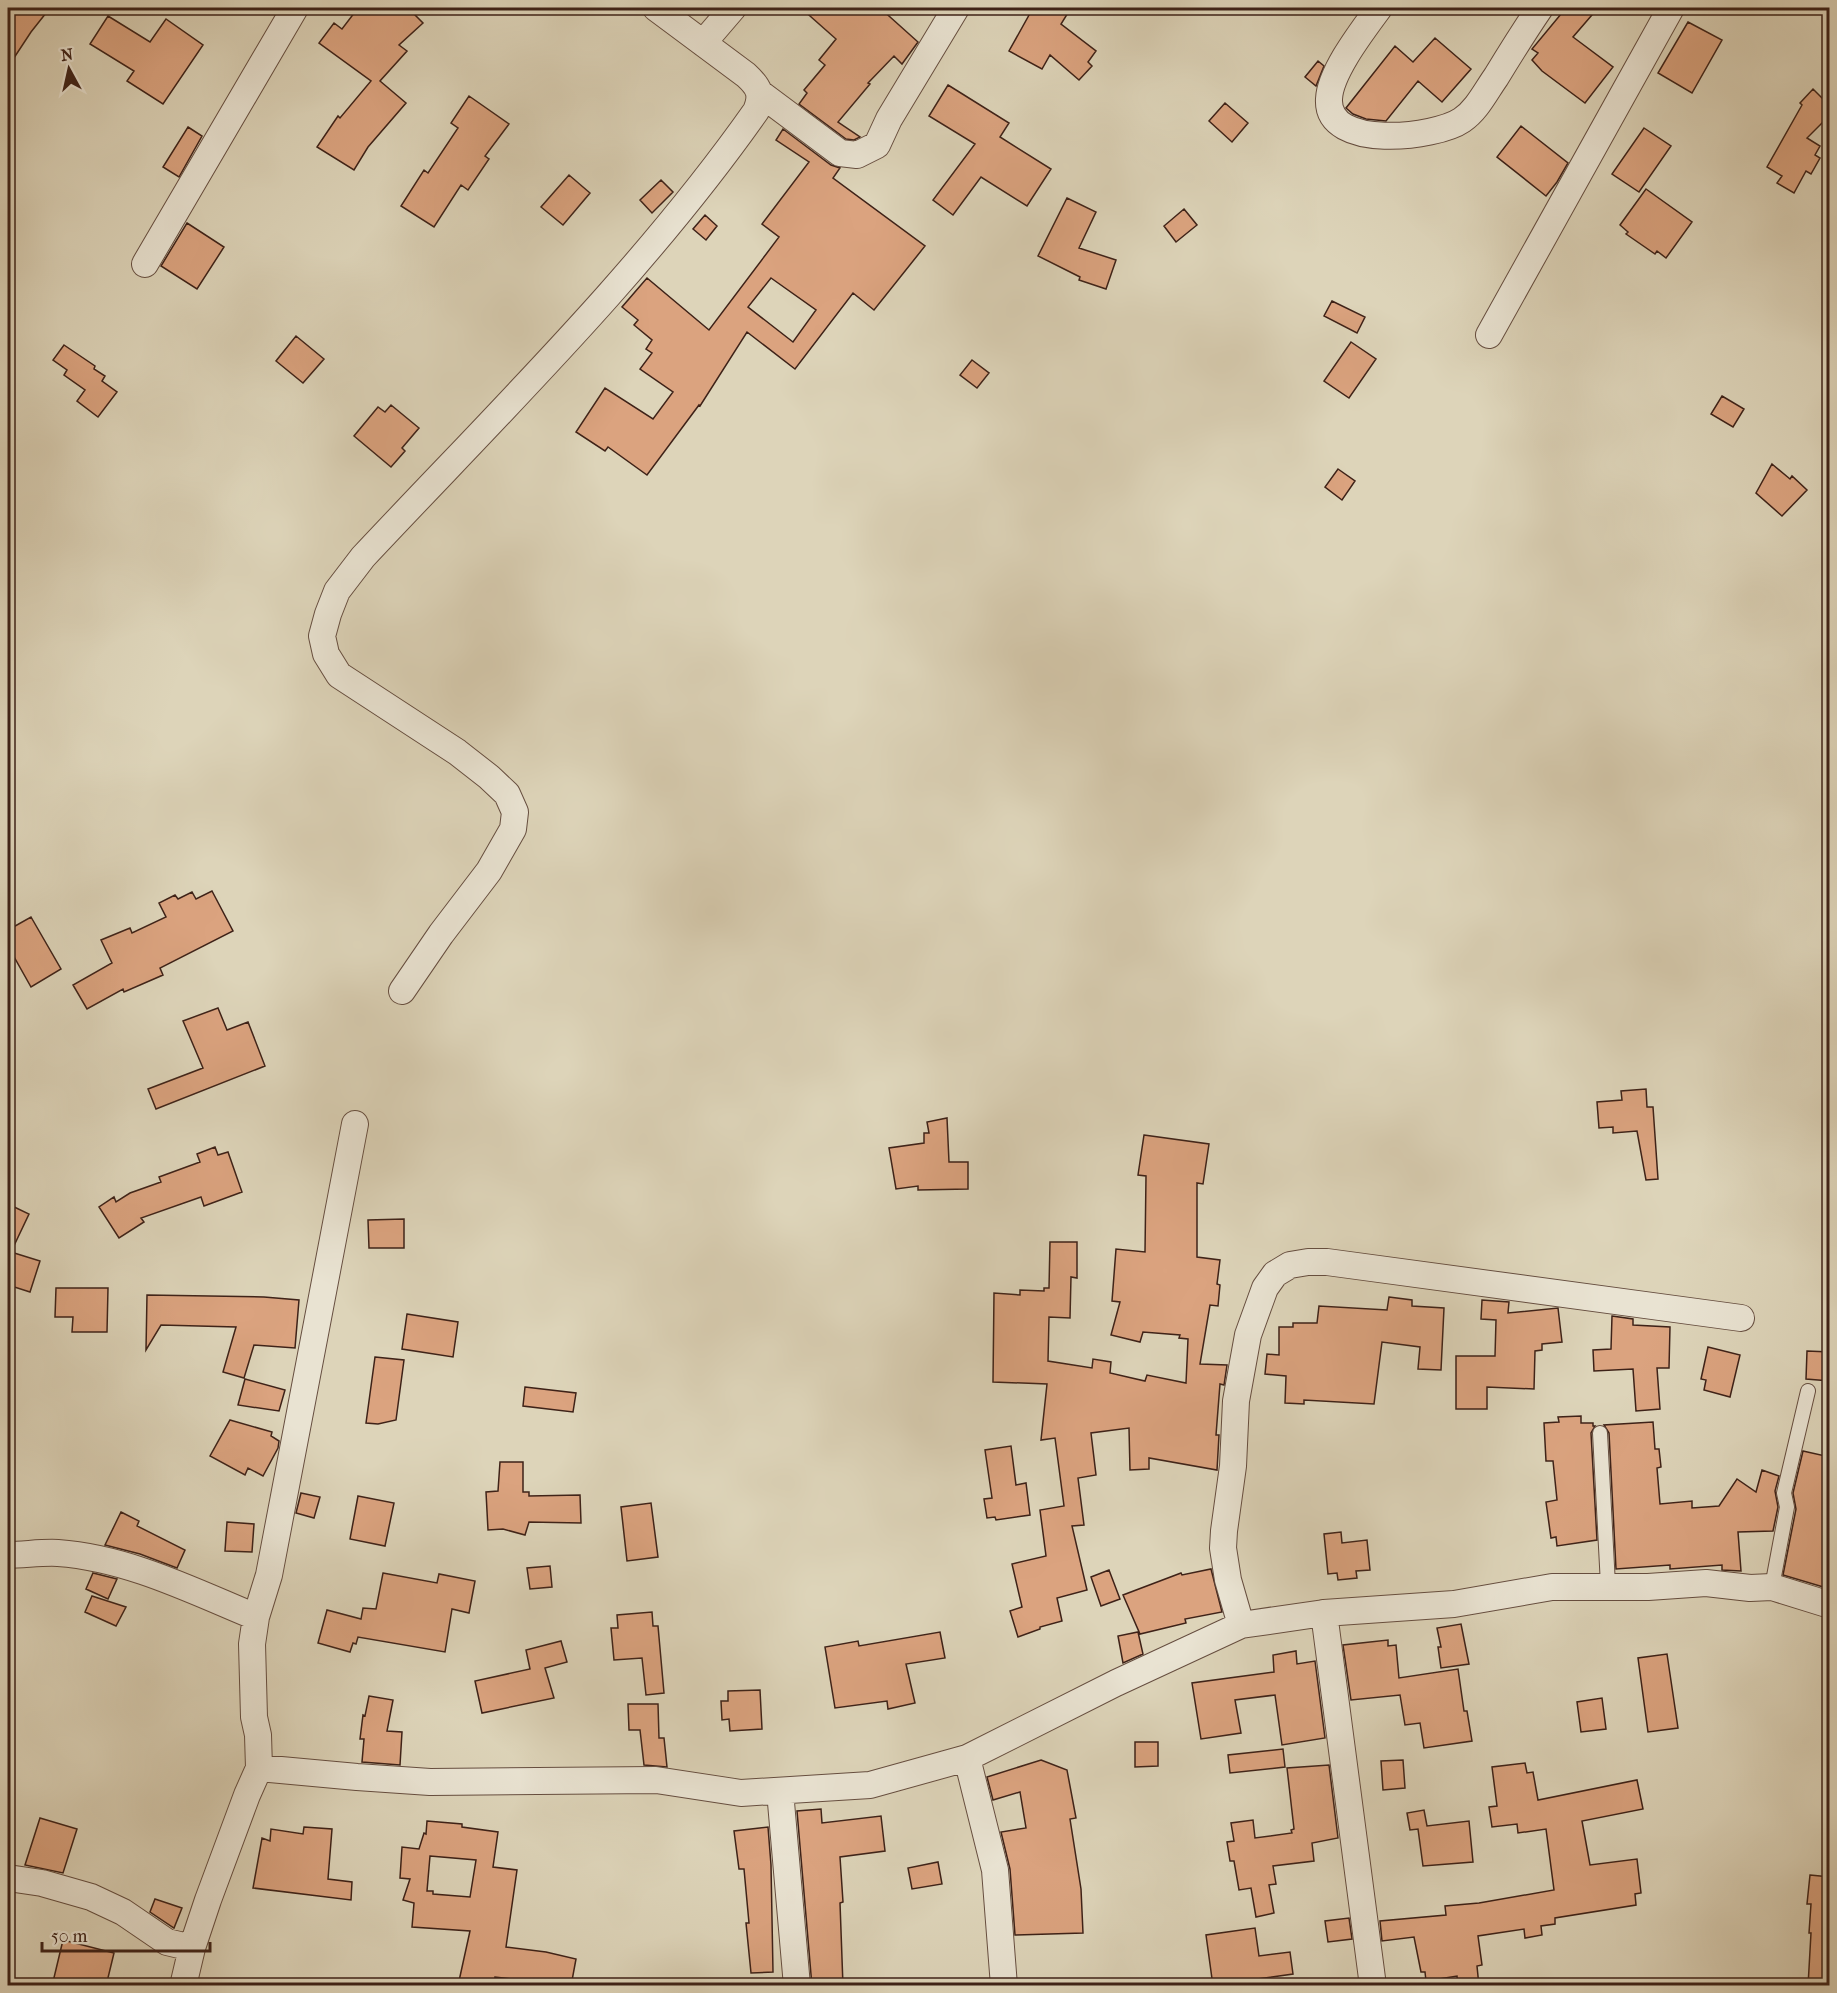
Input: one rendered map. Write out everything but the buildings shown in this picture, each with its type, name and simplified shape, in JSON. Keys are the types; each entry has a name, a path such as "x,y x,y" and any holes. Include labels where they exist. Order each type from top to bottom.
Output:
{"street":[{"path":"146,264 295,8"},
{"path":"656,8 746,75 757,86 761,94 840,153 857,155 877,145 889,119 956,8"},
{"path":"703,43 733,8"},
{"path":"1379,8 1352,47 1332,84 1328,101 1332,115 1347,129 1366,135 1402,135 1441,129 1463,119 1479,102 1540,8"},
{"path":"1489,335 1671,8"},
{"path":"402,991 441,934 489,871 513,829 515,812 507,794 457,752 339,675 326,654 322,636 337,591 363,557 574,333 683,209 756,111 761,94"},
{"path":"183,1986 192,1948 247,1795 259,1768 252,1676 252,1644 256,1617 269,1575 356,1124"},
{"path":"1240,1625 1228,1580 1223,1548 1233,1466 1236,1401 1248,1335 1265,1288 1275,1274 1290,1266 1308,1262 1327,1262 1742,1318"},
{"path":"8,1555 57,1553 88,1557 144,1571 256,1617"},
{"path":"259,1768 430,1782 656,1780 741,1793 870,1785 967,1758 1116,1683 1240,1625 1324,1613 1454,1604 1552,1587 1608,1585 1648,1587 1706,1583 1750,1588 1772,1587 1830,1605"},
{"path":"1324,1613 1374,1986"},
{"path":"967,1758 995,1870 1004,1986"},
{"path":"780,1791 797,1986"},
{"path":"8,1878 42,1883 91,1897 123,1912 167,1942 192,1948"}],"lane":[{"path":"1772,1587 1787,1507 1784,1493 1808,1391"},
{"path":"1600,1433 1608,1585"}]}
